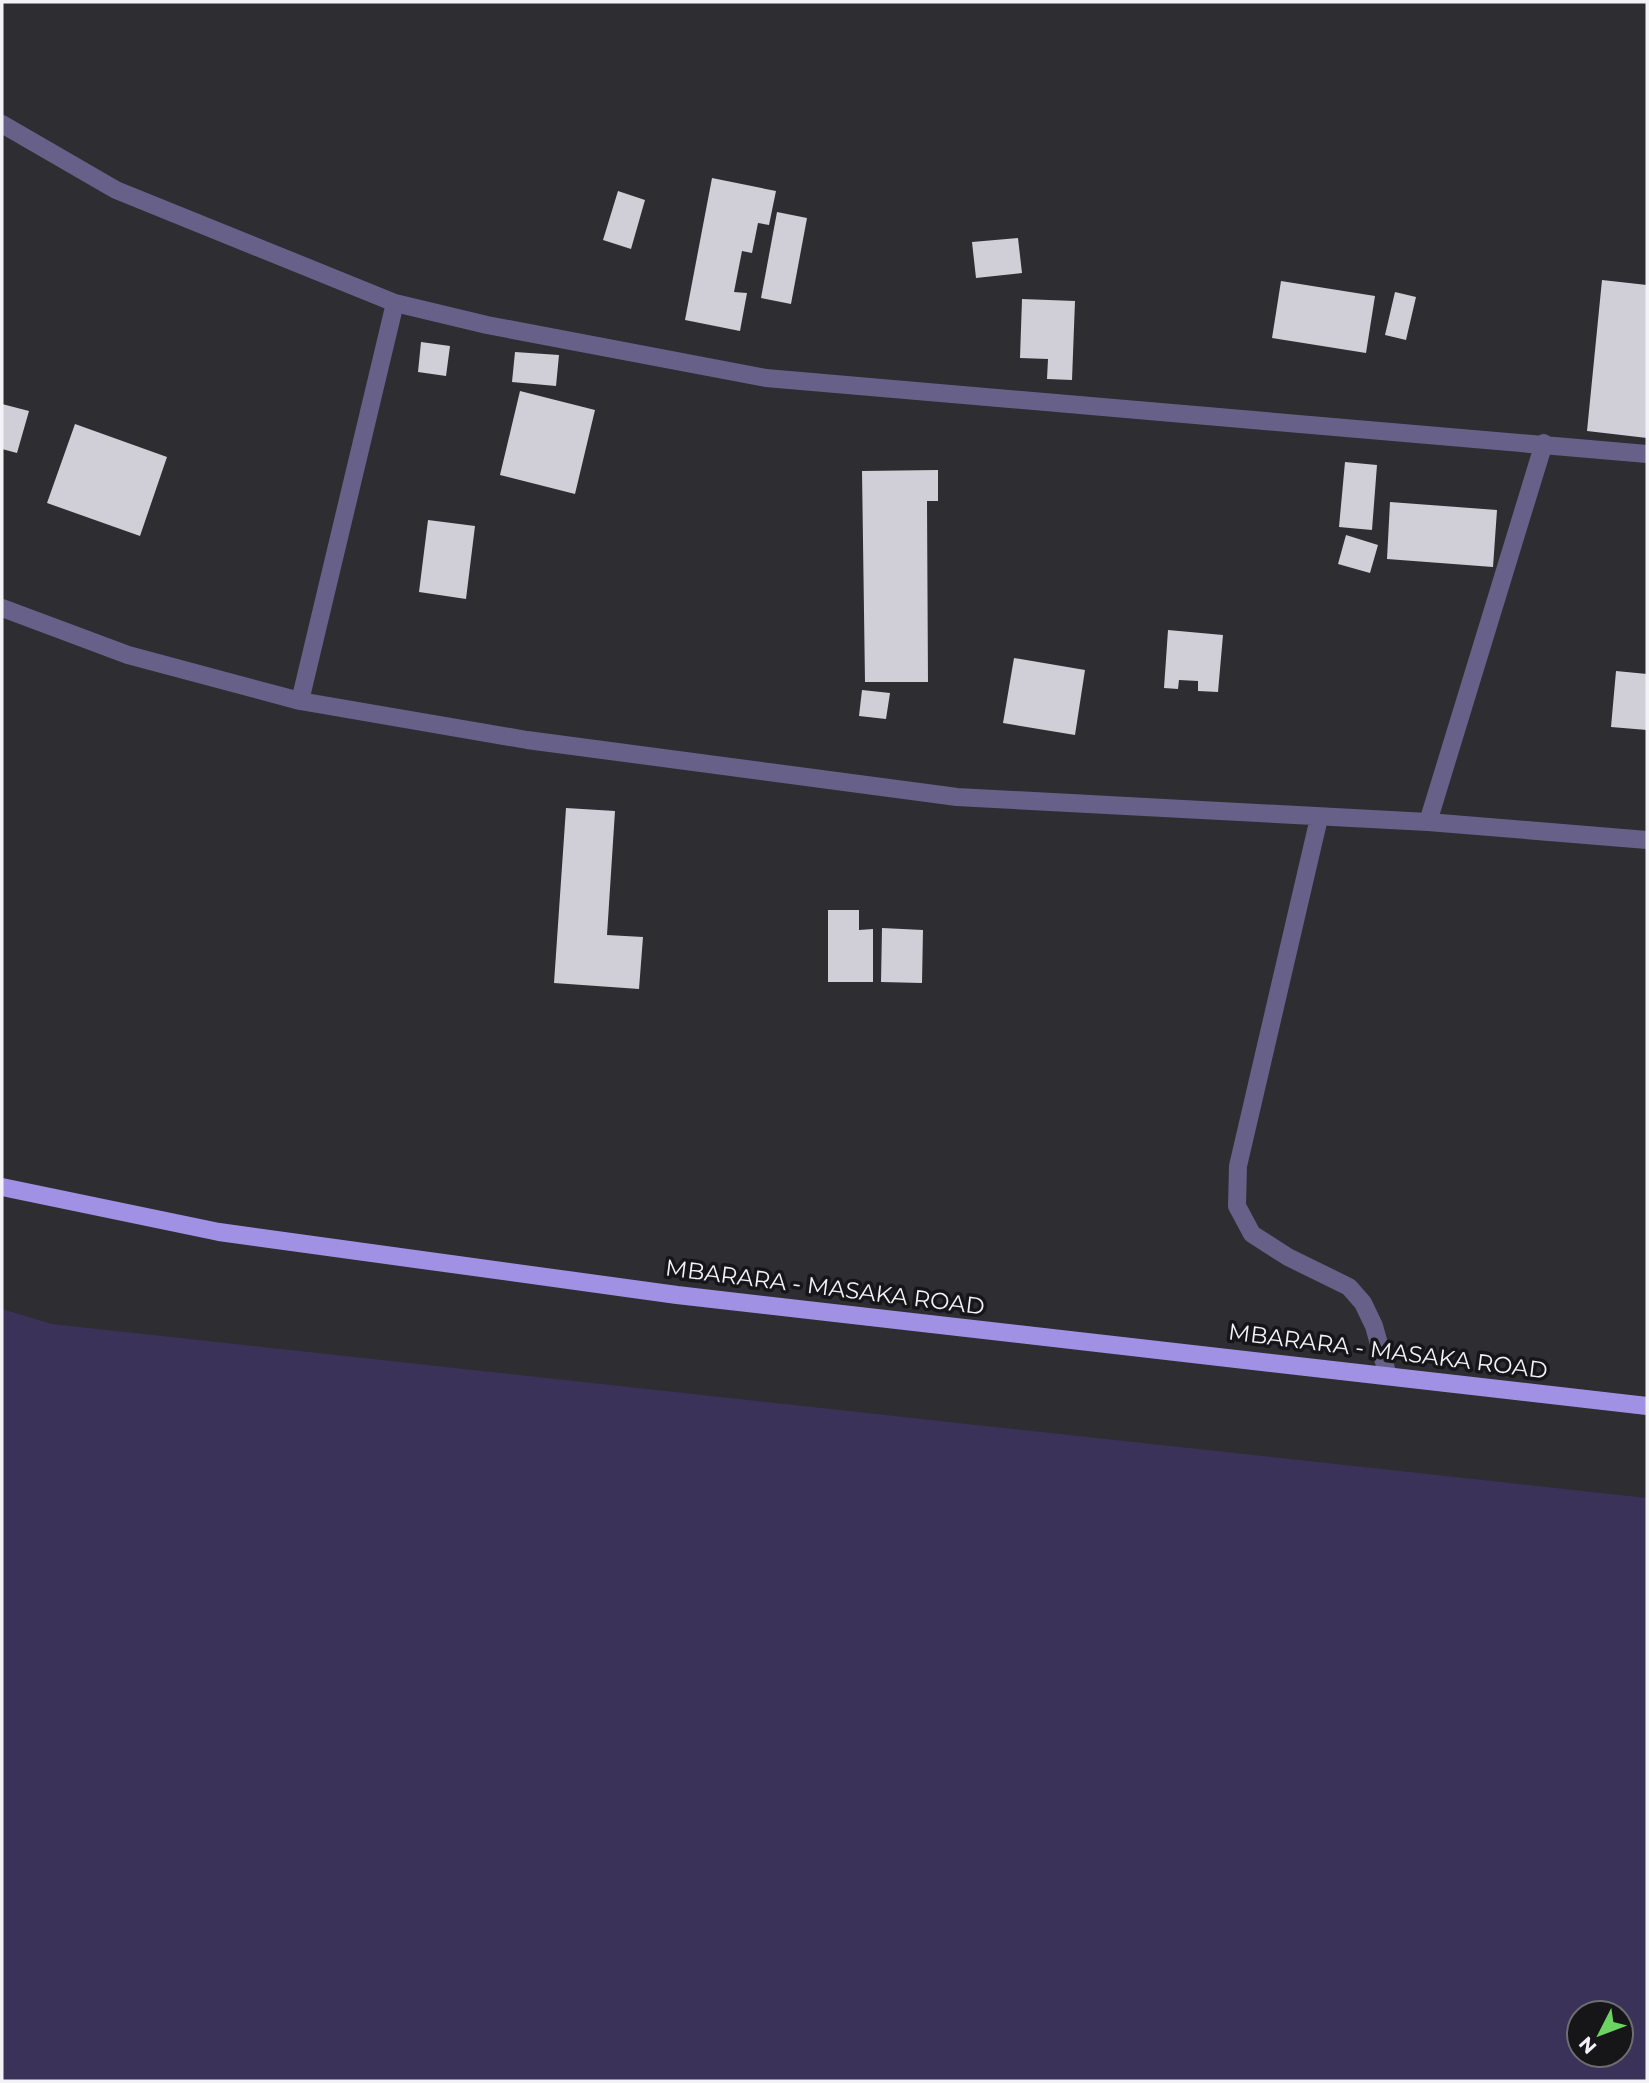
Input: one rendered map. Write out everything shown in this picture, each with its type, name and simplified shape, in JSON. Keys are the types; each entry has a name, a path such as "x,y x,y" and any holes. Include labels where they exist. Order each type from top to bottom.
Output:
{"main road":[{"name":"MBARARA - MASAKA ROAD","path":"2,1187 219,1232 610,1286 1647,1406"}],"street":[{"path":"2,124 116,190 395,303 487,325 766,379 1544,443 1647,454"},
{"path":"300,701 395,303"},
{"path":"1427,822 1544,443"},
{"path":"2,608 128,655 300,701 527,740 957,797 1427,822 1647,840"},
{"path":"1319,818 1238,1166 1237,1206 1252,1234 1288,1257 1349,1287 1374,1326 1388,1376"}],"shaded area":[{"path":"2,1309 52,1324 1647,1498 1647,2081 2,2081"}],"building":[{"path":"712,178 776,191 769,225 758,223 752,253 742,251 734,292 747,293 740,331 685,320"},
{"path":"618,191 645,200 631,249 603,240"},
{"path":"777,212 807,218 791,304 761,298"},
{"path":"1018,238 1022,273 976,278 972,242"},
{"path":"1602,280 1647,285 1647,438 1587,431"},
{"path":"1281,281 1375,296 1366,353 1272,338"},
{"path":"1395,292 1416,297 1406,340 1385,335"},
{"path":"1022,299 1075,301 1072,380 1047,379 1048,359 1020,358"},
{"path":"421,342 450,346 446,376 418,372"},
{"path":"515,352 559,355 556,386 512,382"},
{"path":"520,391 595,410 575,494 500,475"},
{"path":"2,404 29,411 17,453 2,449"},
{"path":"75,424 167,457 140,536 47,503"},
{"path":"1345,462 1377,465 1372,530 1339,527"},
{"path":"938,470 938,501 927,501 928,682 865,682 862,471"},
{"path":"1390,502 1497,510 1493,567 1387,559"},
{"path":"428,520 475,526 466,599 419,592"},
{"path":"1346,535 1378,545 1370,573 1338,564"},
{"path":"1168,630 1223,635 1218,692 1198,691 1198,681 1179,680 1178,689 1164,688"},
{"path":"1014,658 1085,670 1075,735 1003,723"},
{"path":"1616,671 1647,674 1647,730 1611,727"},
{"path":"862,690 890,693 886,719 859,716"},
{"path":"566,808 615,811 607,935 643,937 639,989 554,983"},
{"path":"828,910 859,910 859,930 873,929 873,982 828,982"},
{"path":"882,928 923,930 922,983 881,982"}]}
